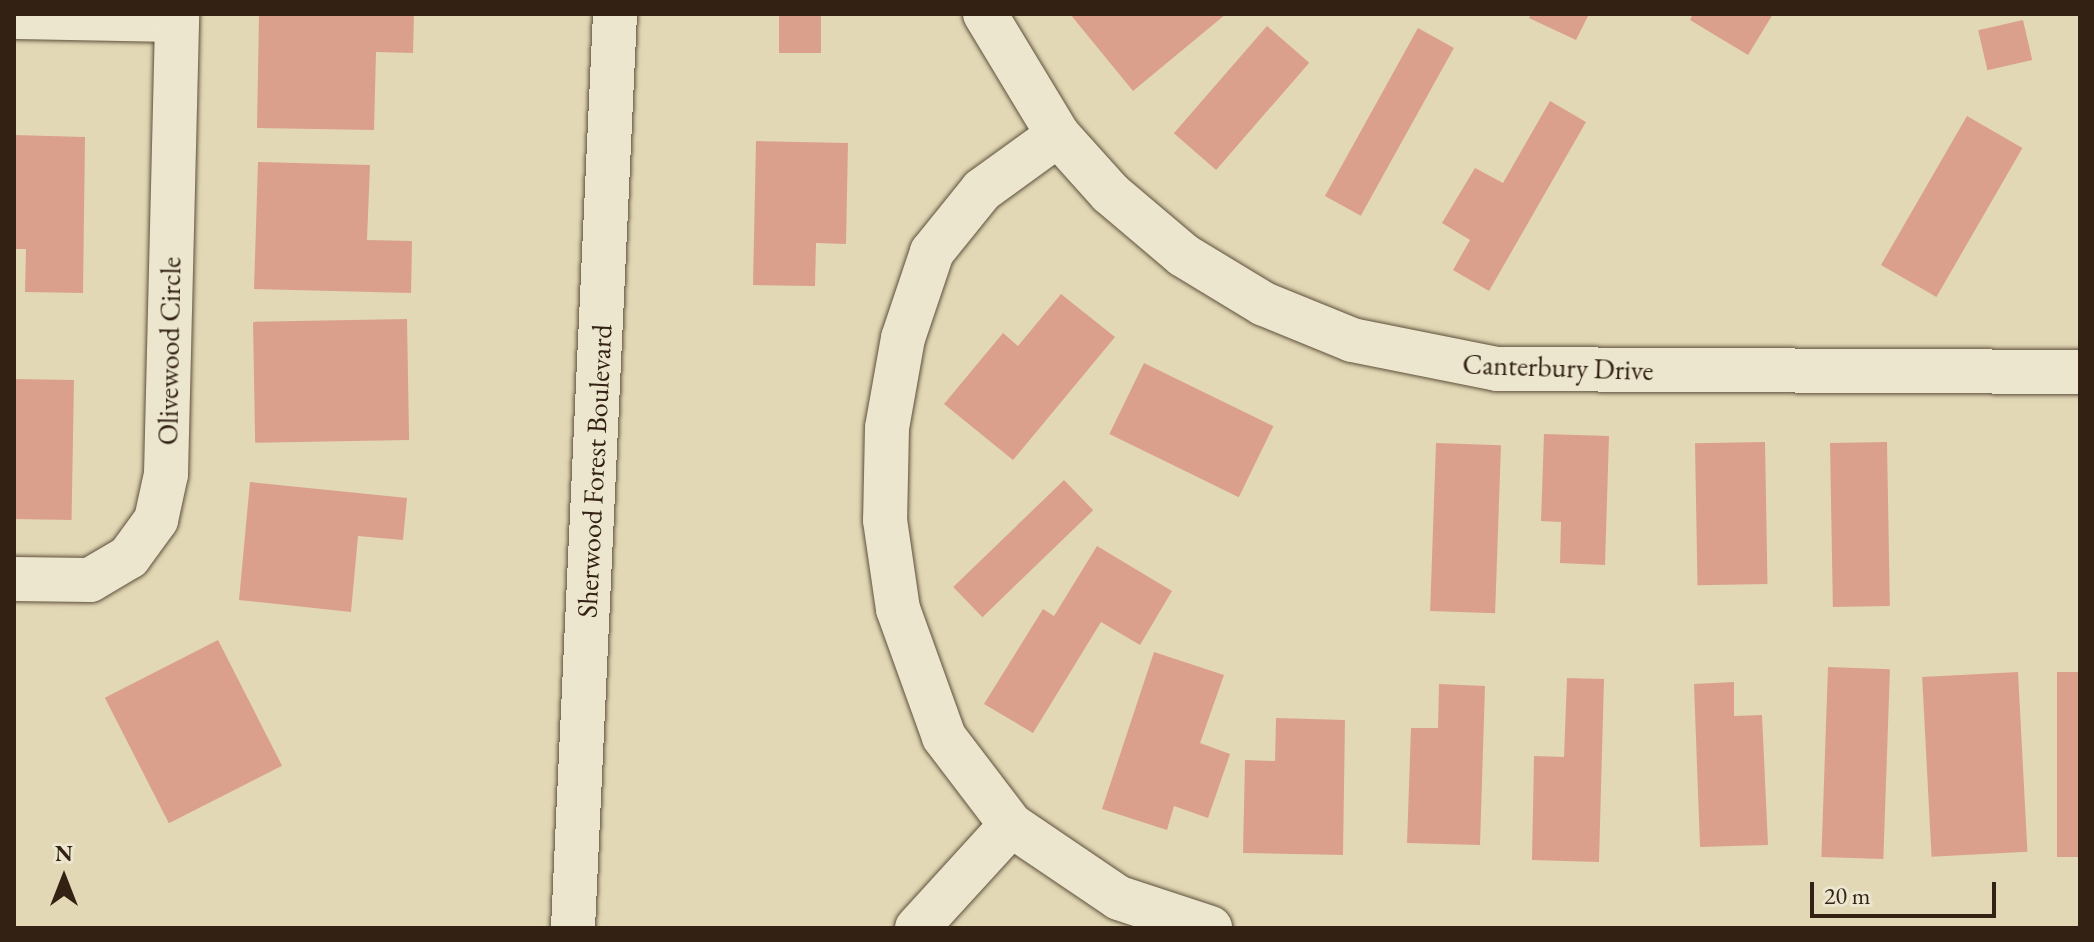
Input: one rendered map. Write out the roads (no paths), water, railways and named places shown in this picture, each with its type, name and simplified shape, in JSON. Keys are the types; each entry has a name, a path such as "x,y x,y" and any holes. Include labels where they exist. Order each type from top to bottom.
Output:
{"street":[{"name":"Sherwood Forest Boulevard","path":"573,928 615,14"},
{"name":"Canterbury Drive","path":"985,14 1058,135 1110,193 1183,255 1264,304 1352,340 1444,363 1497,369 2080,372"},
{"path":"14,17 177,17"},
{"name":"Olivewood Circle","path":"14,579 90,580 129,557 156,520 166,474 177,17"},
{"path":"1058,135 982,190 932,252 903,338 887,428 885,520 898,609 944,737 1011,825 1119,898 1210,928"},
{"path":"917,928 1011,825"}]}
